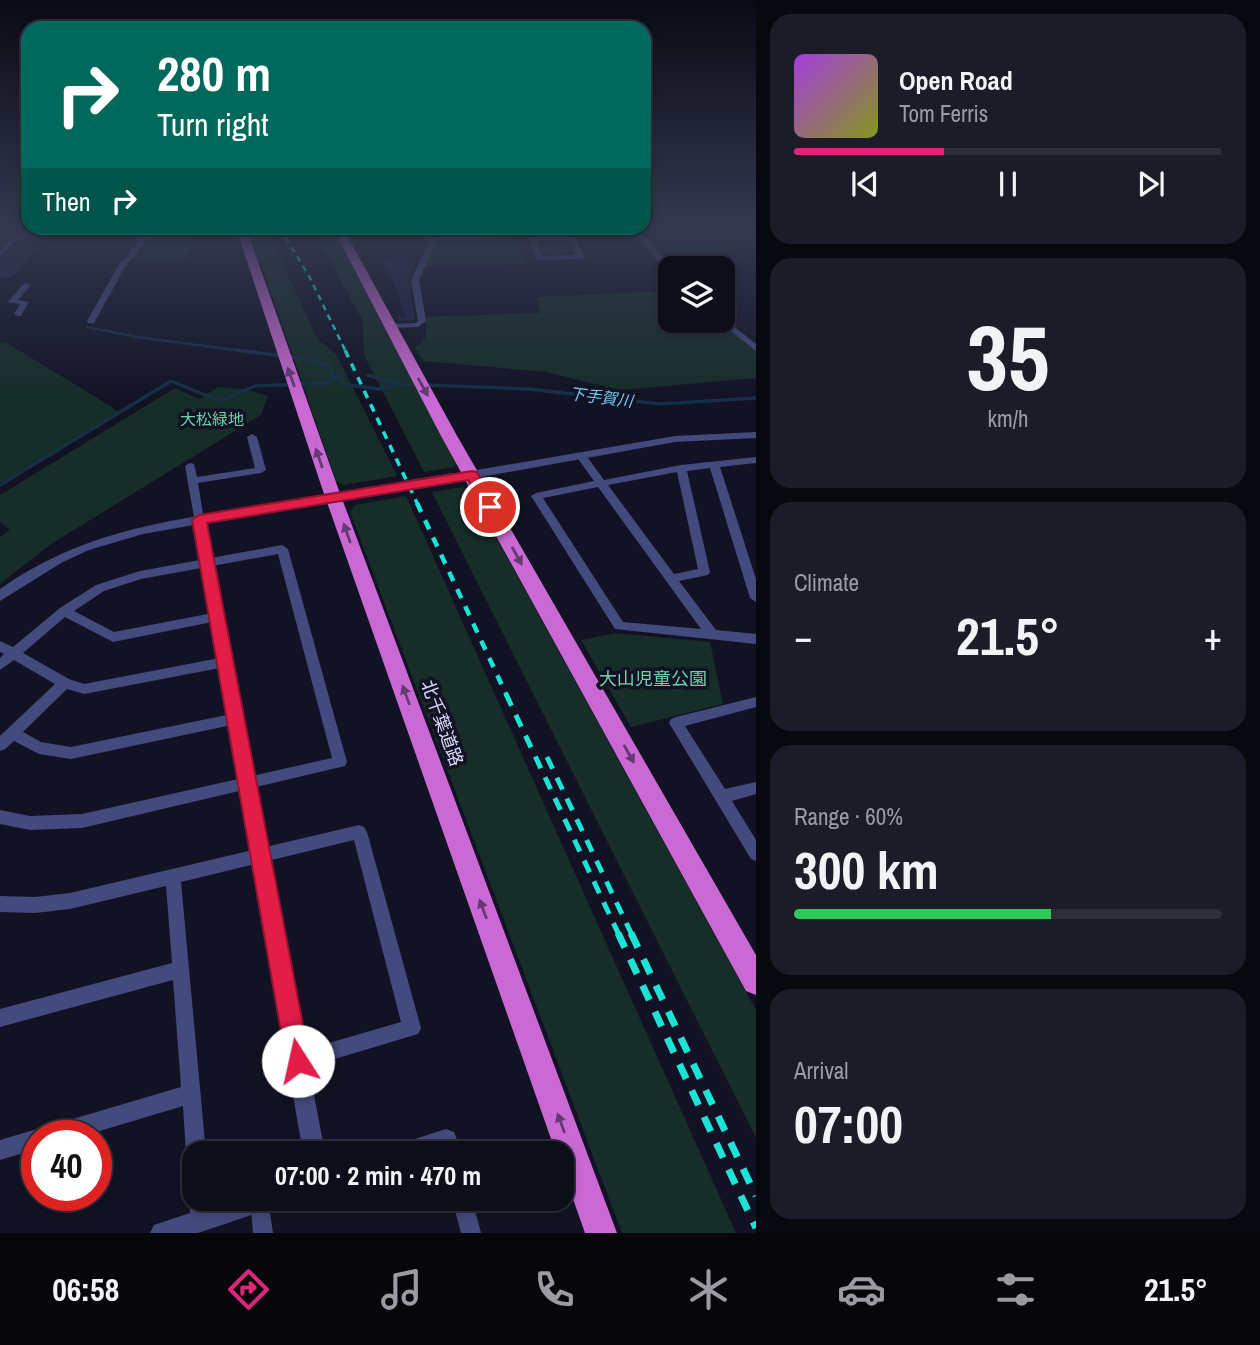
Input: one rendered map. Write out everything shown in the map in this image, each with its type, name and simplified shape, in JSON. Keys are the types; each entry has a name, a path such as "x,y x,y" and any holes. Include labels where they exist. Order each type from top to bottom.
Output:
{"highway":[{"name":"北千葉道路","path":"260,286 305,418 342,496 601,1233"},
{"path":"368,286 448,433 463,477 756,981"}],"street":[{"path":"18,314 25,302 12,302 27,286"},
{"path":"91,321 111,286"},
{"path":"389,326 418,325 422,321 416,286"},
{"path":"735,330 756,348"},
{"path":"3,590 79,547 130,532 685,438 756,435"},
{"path":"192,481 261,470 252,437"},
{"path":"581,456 712,635"},
{"path":"756,460 681,468 536,496 619,626 756,639"},
{"path":"714,464 756,598"},
{"path":"190,466 312,1141"},
{"path":"671,579 704,572 681,468"},
{"path":"0,665 64,611 100,588 122,580 282,549 340,762 82,821 44,824 0,817"},
{"path":"64,611 104,635 113,637 218,617"},
{"path":"0,646 65,683 84,689 225,662"},
{"path":"0,745 65,683"},
{"path":"756,702 676,723 756,854"},
{"path":"12,733 39,748 71,753 236,719"},
{"path":"720,797 756,788"},
{"path":"0,904 34,905 70,901 359,832 412,1028 298,1061"},
{"path":"173,877 195,1141"},
{"path":"0,1018 180,969"},
{"path":"103,1120 191,1094"},
{"path":"0,1150 21,1144"},
{"path":"162,1233 198,1211"},
{"path":"263,1211 263,1233"},
{"path":"465,1211 471,1233"}],"green space":[{"path":"269,286 293,286 317,339 336,354 397,476 344,485 336,481"},
{"path":"343,286 363,286 457,462 454,467 424,472 364,355 363,321"},
{"path":"658,292 658,333 735,331 756,350 756,378 620,390 545,372 423,361 415,348 426,337 426,317 540,313 536,297"},
{"path":"0,342 7,343 120,414 0,483"},
{"name":"大松緑地","path":"218,387 245,389 268,396 261,415 51,544 0,584 0,537 10,530 0,522 0,495 175,388 199,399"},
{"path":"463,487 470,490 756,1010 756,1138 432,492"},
{"path":"406,496 736,1233 622,1233 350,512 355,505"},
{"name":"大山児童公園","path":"615,633 710,642 723,704 631,727 581,640"}],"building":[{"path":"394,286 409,286 415,320 399,321 397,318 406,317"}],"waterway":[{"path":"87,327 137,337 250,352"},
{"path":"236,350 307,359 328,365 333,377"},
{"name":"下手賀川","path":"368,375 400,384 529,389 660,404 756,398"},
{"path":"0,485 171,381 220,401 255,386 329,383 333,377"},
{"path":"333,377 342,378 342,384 379,389 399,384"}],"railway":[{"path":"314,286 346,352"},
{"path":"345,350 418,505"},
{"path":"417,503 507,696"},
{"path":"506,694 619,935"},
{"path":"547,757 632,935"},
{"path":"618,933 756,1228"},
{"path":"631,933 756,1196"}],"route":[{"path":"298,1061 199,520 472,475 490,507"}]}
